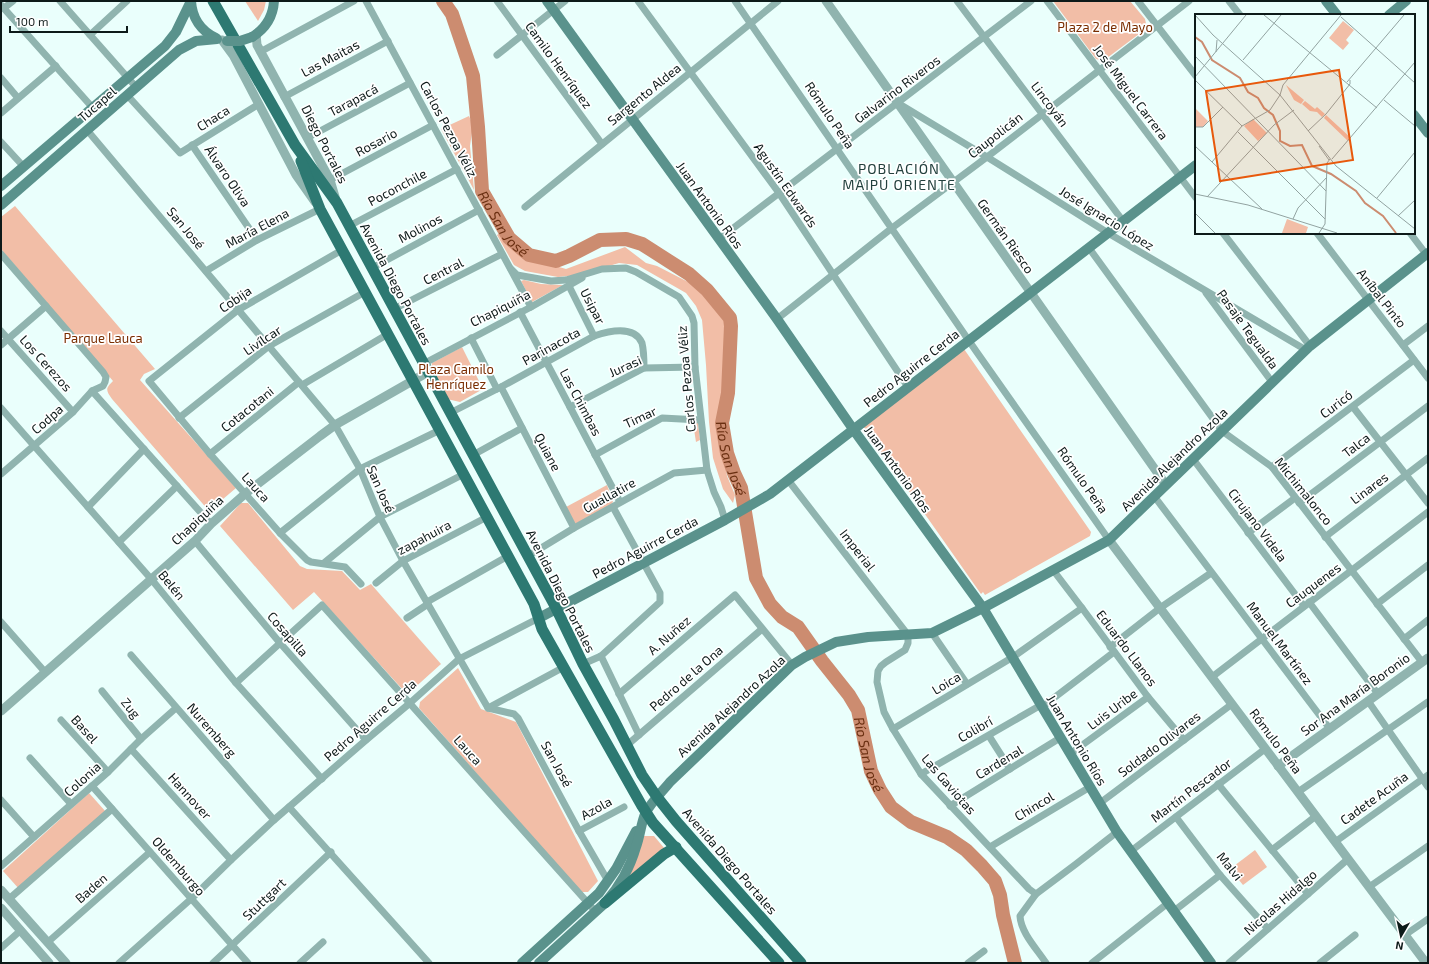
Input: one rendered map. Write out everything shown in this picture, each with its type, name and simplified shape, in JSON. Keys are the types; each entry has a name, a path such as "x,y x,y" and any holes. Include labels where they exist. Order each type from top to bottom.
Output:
{"main road":[{"path":"190,1 193,14 197,22 206,32 222,40"},
{"name":"Tucapel","path":"1,186 169,42 180,25 190,1"},
{"name":"Diego Portales","path":"212,1 295,145 337,203"},
{"path":"254,35 264,28 269,20 273,10 274,1"},
{"name":"Juan Antonio Ríos","path":"547,1 777,319 983,608 1117,832 1211,963"},
{"path":"1326,1 1336,14"},
{"path":"1390,14 1406,1"},
{"name":"Tucapel","path":"1,205 184,46 203,40 240,41 254,35"},
{"path":"1415,116 1428,133"},
{"name":"Diego Portales","path":"295,145 320,209"},
{"name":"Pedro Aguirre Cerda","path":"538,618 725,520 765,497 1195,166"},
{"name":"Avenida Diego Portales","path":"337,203 556,608 583,664 642,775 676,821 801,963"},
{"path":"320,209 534,604 542,629 646,812 653,823 780,963"},
{"name":"Avenida Alejandro Azola","path":"539,963 606,903 621,884 636,847 646,812 657,797 670,782 792,665 836,642 868,637 932,632 983,608 1109,540 1308,348 1427,254"},
{"name":"Avenida Alejandro Azola","path":"522,963 588,904 608,881 642,823"},
{"path":"606,903 664,854 676,847"}],"street":[{"path":"13,1 3,6 92,107"},
{"path":"60,1 136,87"},
{"path":"90,35 118,4 127,1"},
{"path":"260,52 354,1"},
{"name":"Carlos Pezoa Véliz","path":"366,1 531,307"},
{"name":"Camilo Henríquez","path":"497,1 602,144"},
{"path":"497,55 564,1"},
{"name":"Agustín Edwards","path":"638,1 779,193 908,387"},
{"name":"Rómulo Peña","path":"735,1 1109,540 1426,963"},
{"name":"Sargento Aldea","path":"525,206 778,1"},
{"name":"Germán Riesco","path":"826,1 1166,485"},
{"name":"Lincoyán","path":"957,1 1043,113 1123,222"},
{"name":"Galvarino Riveros","path":"719,239 1031,1"},
{"name":"José Miguel Carrera","path":"1047,1 1195,197"},
{"path":"1138,1 1195,75"},
{"name":"Caupolicán","path":"777,319 892,228 1190,1"},
{"path":"1229,1 1239,14"},
{"name":"Diego Portales","path":"254,35 260,52 330,180 337,203"},
{"path":"222,40 233,55 296,175 320,209"},
{"name":"Las Maitas","path":"284,96 388,41"},
{"path":"1,113 56,66"},
{"path":"1,78 18,98"},
{"name":"Tarapacá","path":"307,138 410,83"},
{"name":"Chaca","path":"127,95 180,153 259,104"},
{"name":"José Ignacio López","path":"897,103 987,157 1108,233 1308,348"},
{"name":"Rosario","path":"330,180 433,125"},
{"name":"San José","path":"87,130 336,425 360,469 380,517 427,603 488,708 514,714 518,718 579,831 608,881"},
{"path":"1,142 24,167"},
{"name":"Álvaro Oliva","path":"192,145 257,240"},
{"name":"Poconchile","path":"349,226 456,169"},
{"name":"María Elena","path":"206,270 257,240 320,209"},
{"name":"Molinos","path":"372,268 479,210"},
{"path":"1224,234 1308,348"},
{"name":"Aníbal Pinto","path":"1318,234 1428,378"},
{"path":"1411,234 1427,254"},
{"name":"Michimalonco","path":"1089,248 1222,431 1272,467 1404,639 1425,660"},
{"name":"Cobija","path":"149,381 238,310 342,250"},
{"path":"1,254 46,306 1,345"},
{"name":"Central","path":"394,309 502,254"},
{"name":"Carlos Pezoa Véliz","path":"511,269 517,275 551,281 566,280 602,269 626,268 636,272 679,297 692,316 694,324 695,367 707,470 725,520"},
{"name":"Chapiquiña","path":"1,711 152,580 195,541 210,524 246,493 336,425 413,380 426,368 471,338 531,307 588,274"},
{"name":"Usipar","path":"569,286 594,336"},
{"name":"Pasaje Tegualda","path":"1204,289 1272,382"},
{"name":"Livílcar","path":"179,418 269,346 365,292"},
{"name":"Codpa","path":"1,474 73,412 92,391 103,386 106,380 103,372 46,306"},
{"name":"Las Chimbas","path":"520,312 620,502"},
{"path":"1403,345 1428,326"},
{"name":"Los Cerezos","path":"1,331 73,412"},
{"name":"Parinacota","path":"450,413 594,336 616,331 631,332 641,343 644,368"},
{"name":"Cotacotani","path":"210,454 301,384 388,334"},
{"name":"Quiane","path":"471,338 522,428 574,528"},
{"name":"Curicó","path":"1272,467 1414,360"},
{"name":"Jurasi","path":"570,407 644,368 695,367"},
{"name":"Lauca","path":"149,381 210,454 280,533 309,561 345,567 360,584"},
{"path":"92,391 210,524"},
{"name":"Talca","path":"1248,533 1380,442 1428,406"},
{"path":"1353,407 1428,503"},
{"name":"Belén","path":"1,408 152,580 236,684 322,779"},
{"name":"Timar","path":"595,454 662,418 700,420"},
{"path":"473,455 522,428"},
{"path":"280,533 360,469 440,430"},
{"path":"88,507 144,449"},
{"name":"Linares","path":"1325,537 1428,458"},
{"name":"Cirujano Videla","path":"1193,459 1248,533 1307,604 1378,694"},
{"name":"Guallatire","path":"528,556 574,528 674,473 707,470"},
{"path":"324,563 380,517 464,474"},
{"name":"Imperial","path":"788,480 908,635"},
{"path":"119,542 177,486"},
{"name":"Manuel Martínez","path":"1154,496 1330,729"},
{"path":"583,664 601,656 660,602 660,593 613,507"},
{"name":"Cauquenes","path":"1212,677 1261,638 1428,512"},
{"name":"zapahuira","path":"376,583 404,561 487,517"},
{"name":"Cosapilla","path":"195,541 280,643 366,740"},
{"path":"407,618 427,603 508,556"},
{"path":"1377,604 1428,565"},
{"name":"Eduardo Llanos","path":"1053,570 1148,697 1184,740"},
{"name":"Colibrí","path":"921,774 1042,706 1112,650 1160,608 1211,573"},
{"name":"A. Nuñez","path":"618,694 735,595 762,629"},
{"name":"Lauca","path":"280,643 322,605 596,912"},
{"name":"Loica","path":"893,729 1013,657 1082,608"},
{"name":"Pedro Aguirre Cerda","path":"119,963 191,899 230,860 274,820 459,659 538,618"},
{"path":"1404,639 1428,620"},
{"path":"1,622 45,672"},
{"path":"762,629 792,665"},
{"name":"Pedro de la Ona","path":"626,746 762,629"},
{"path":"932,632 967,684"},
{"name":"Las Gaviotas","path":"908,635 908,644 905,650 886,662 878,671 877,682 884,712 921,774 1029,889 1036,894"},
{"path":"236,684 280,643"},
{"name":"Nuremberg","path":"131,655 274,820"},
{"name":"Avenida Diego Portales","path":"601,656 639,735"},
{"name":"Sor Ana María Boronio","path":"1278,766 1425,660"},
{"path":"488,708 564,667"},
{"name":"Zug","path":"102,691 141,739"},
{"name":"Luis Uribe","path":"1070,754 1148,697"},
{"path":"1368,701 1425,777 1428,787"},
{"path":"1298,792 1428,702"},
{"name":"Soldado Olivares","path":"1100,804 1232,704"},
{"name":"Colonia","path":"1,866 108,772 141,739 176,708"},
{"name":"Basel","path":"61,720 108,772"},
{"path":"989,736 1010,769"},
{"name":"Cardenal","path":"950,806 1060,738"},
{"name":"Hannover","path":"131,749 230,860"},
{"name":"Martín Pescador","path":"1131,851 1265,749"},
{"path":"30,758 71,804"},
{"name":"Cadete Acuña","path":"1335,842 1425,777"},
{"path":"1218,784 1308,894"},
{"name":"Oldemburgo","path":"92,786 248,963"},
{"name":"Chincol","path":"990,847 1090,786"},
{"path":"1,800 34,837"},
{"name":"Azola","path":"579,831 624,806"},
{"path":"289,807 331,852 428,963"},
{"path":"9,899 112,809"},
{"path":"1272,850 1316,816"},
{"name":"Malvi","path":"1176,817 1220,875 1268,929"},
{"path":"1046,963 1020,924 1020,916 1036,894 1117,832"},
{"path":"1369,887 1428,846"},
{"name":"Baden","path":"48,942 150,852"},
{"name":"Stuttgart","path":"213,963 233,946 331,852"},
{"name":"Nicolas Hidalgo","path":"1229,963 1348,859"},
{"path":"1092,963 1171,907 1220,875"},
{"path":"1,890 66,963"},
{"path":"1,908 50,963"},
{"path":"1405,935 1428,919"},
{"path":"1,948 21,930"},
{"path":"1320,963 1354,935"},
{"path":"300,963 323,942"},
{"path":"968,963 984,951"}],"green space":[{"path":"245,1 266,1 264,10 258,21"},
{"name":"Plaza 2 de Mayo","path":"1053,1 1130,1 1145,19 1147,28 1103,61 1096,59"},
{"path":"469,116 473,125 470,146 474,190 441,129"},
{"name":"Parque Lauca","path":"15,206 155,369 144,374 140,380 236,488 209,511 108,394 107,390 113,381 1,249 1,217"},
{"path":"501,232 514,249 532,259 566,269 625,247 646,263 657,266 694,285 712,305 724,315 728,331 725,342 728,378 722,400 722,432 727,476 735,495 733,503 723,489 713,458 702,320 696,306 686,293 637,265 619,263 578,275 558,277 525,271 514,265 497,235"},
{"path":"524,280 541,284 563,285 532,302 521,281"},
{"name":"Plaza Camilo Henríquez","path":"462,347 483,389 460,402 447,399 431,372 432,363"},
{"path":"964,349 1091,532 1090,536 985,595 983,592 981,594 863,426"},
{"path":"693,423 698,423 700,440 696,442"},
{"path":"607,485 613,502 609,507 575,524 566,507"},
{"path":"241,503 248,503 300,566 307,569 342,571 360,590 371,584 441,664 411,691 404,691 314,592 293,610 220,526"},
{"path":"458,668 481,709 516,722 598,881 588,892 581,892 419,708 420,702"},
{"path":"89,793 106,812 20,890 3,871"},
{"path":"644,836 654,836 665,849 629,877"},
{"path":"1255,850 1267,867 1243,885 1230,869"}],"waterway":[{"name":"Río San José","path":"443,1 452,14 473,76 482,191 509,238 529,255 556,261 600,240 626,239 642,244 689,274 707,290 730,318 731,326 728,393 722,423 727,453 741,488 756,578 770,604 782,617 798,627 849,695 858,710 871,771 880,790 891,807 911,822 947,837 966,850 995,881 1000,895 1003,915 1015,963"}],"district":[{"name":"POBLACIÓN MAIPÚ ORIENTE","path":"899,176"}]}
